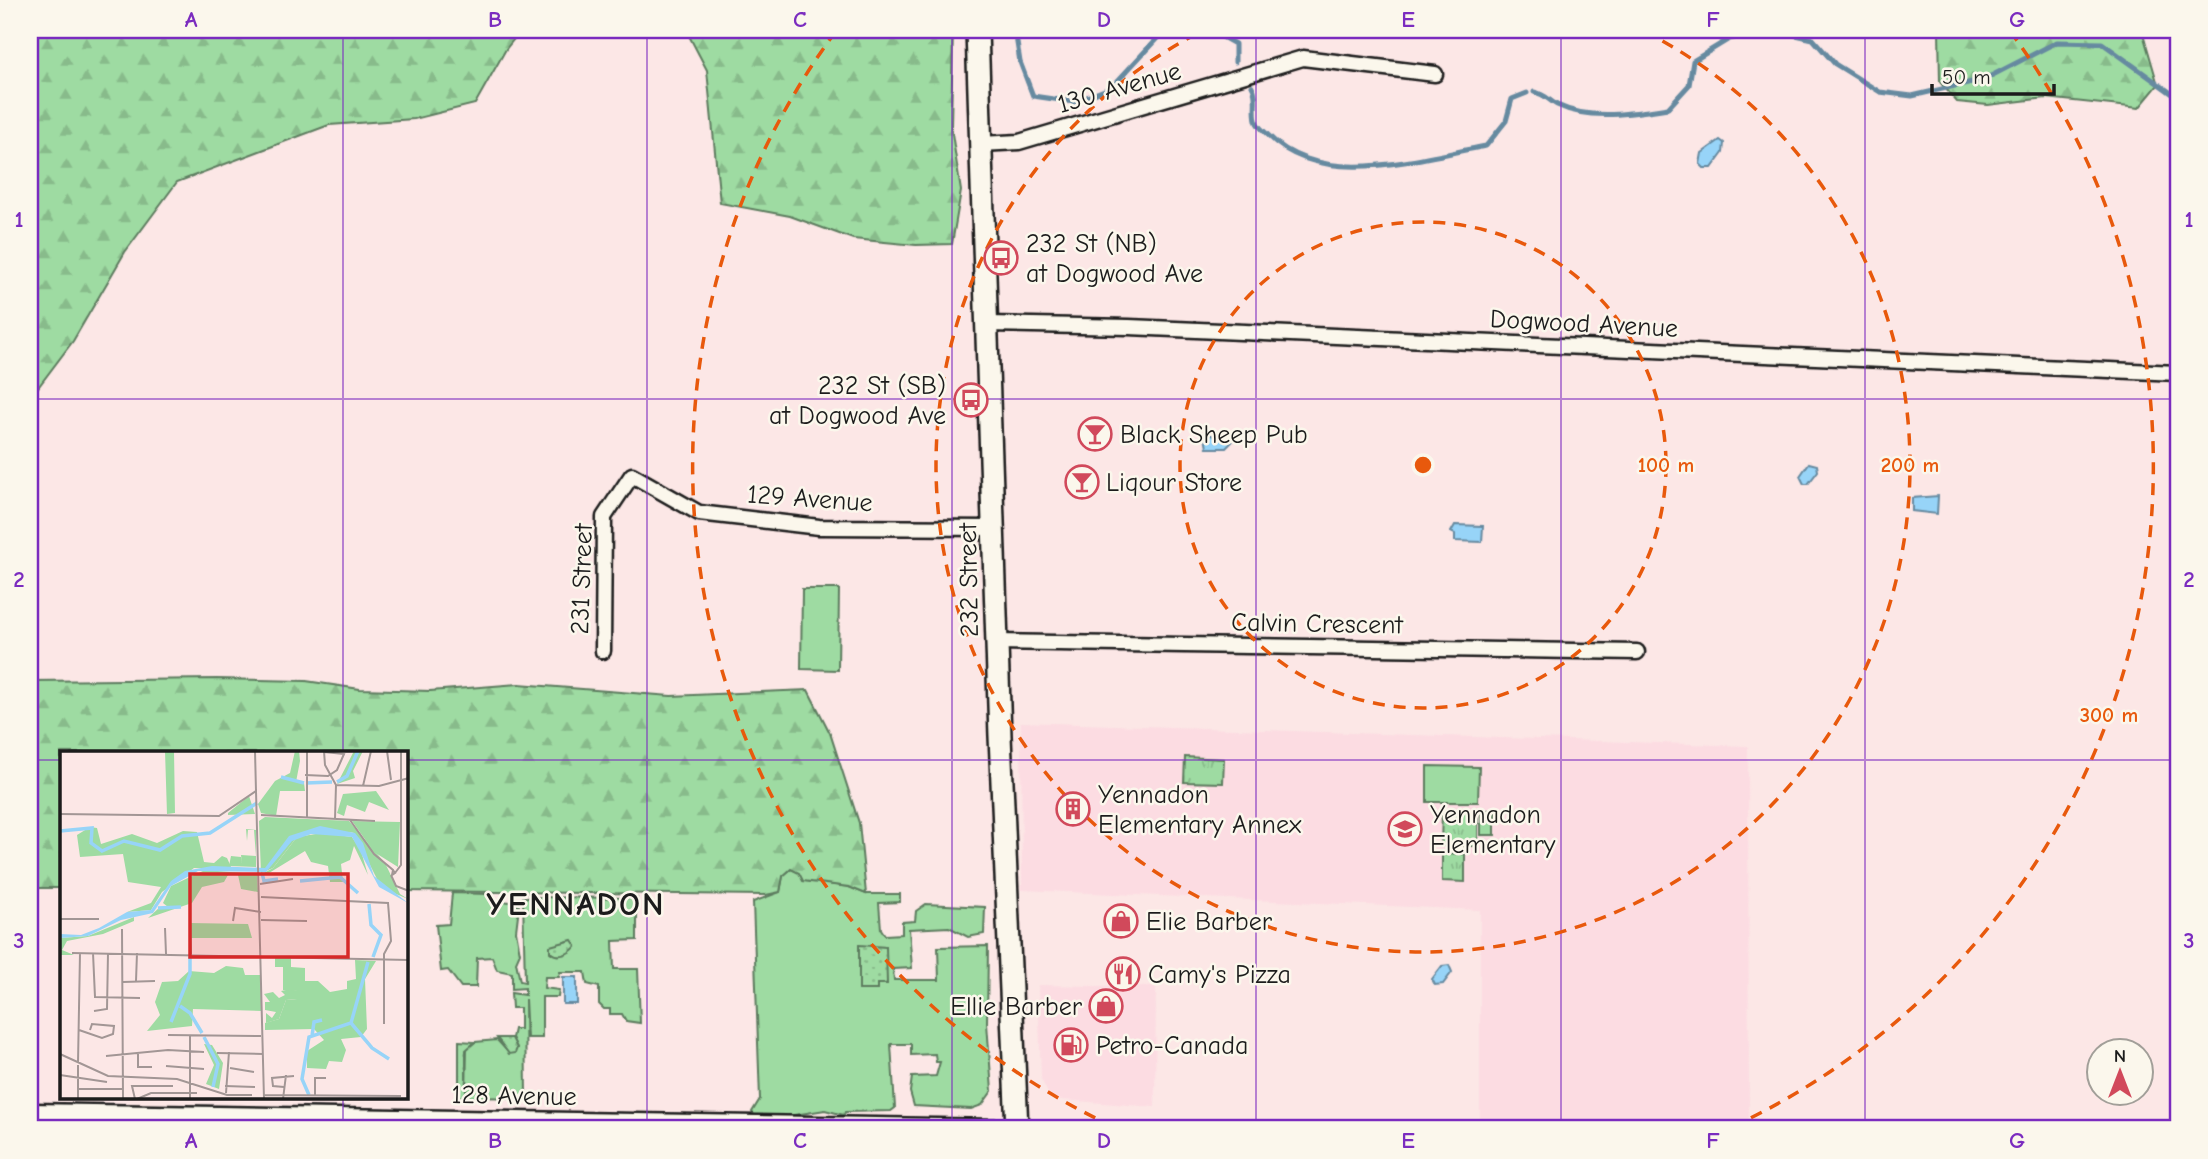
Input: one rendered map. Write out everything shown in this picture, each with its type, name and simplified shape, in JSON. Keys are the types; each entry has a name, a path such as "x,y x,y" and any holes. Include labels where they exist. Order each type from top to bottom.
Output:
{"main road":[{"name":"232 Street","path":"977,30 997,642 1017,1129"}],"street":[{"name":"130 Avenue","path":"981,144 1019,142 1303,58 1435,74"},
{"name":"Dogwood Avenue","path":"988,324 1129,327 2178,373"},
{"name":"129 Avenue","path":"632,475 699,513 820,527 995,528"},
{"name":"231 Street","path":"603,651 604,517 632,475"},
{"name":"Calvin Crescent","path":"997,642 1637,652"},
{"name":"128 Avenue","path":"30,1113 998,1129"}],"shaded area":[{"path":"1021,722 1748,746 1749,1129 1632,1129 1480,1122 1480,910 1022,890"},
{"path":"1038,985 1156,987 1155,1107 1051,1099 1041,1079"}],"green space":[{"path":"30,30 521,30 506,49 475,104 414,119 329,125 177,182 125,252 73,341 30,398"},
{"path":"686,30 953,30 951,127 961,191 952,244 916,245 853,239 790,216 720,203 707,70"},
{"path":"1939,30 2142,30 2158,85 2139,108 2046,98 1988,105 1957,102 1940,82"},
{"path":"802,589 839,589 838,670 801,669"},
{"path":"30,681 306,681 360,689 430,691 519,684 671,696 808,690 830,733 859,823 866,894 849,887 803,881 799,873 791,869 783,876 780,892 766,895 408,891 408,751 60,751 60,888 30,888"},
{"path":"1185,757 1224,759 1223,783 1184,782"},
{"path":"1427,766 1479,767 1478,802 1427,802"},
{"path":"1442,810 1478,811 1478,846 1441,846"},
{"path":"1481,810 1495,810 1495,835 1481,835"},
{"path":"1442,853 1465,854 1465,882 1442,881"},
{"path":"791,869 828,884 849,887 866,894 900,894 900,902 879,903 881,929 885,935 902,934 902,922 915,921 916,911 926,904 985,907 984,934 968,937 949,927 909,929 912,968 893,969 894,980 939,980 938,947 988,946 987,1023 992,1091 982,1105 971,1109 914,1106 910,1092 912,1077 936,1076 940,1062 936,1062 935,1054 911,1055 911,1044 891,1044 895,1108 891,1111 845,1112 844,1115 825,1110 788,1116 755,1116 752,1112 760,1099 753,902 780,892 783,876"},
{"path":"452,893 488,894 493,901 513,902 519,906 516,931 520,953 516,962 520,981 525,982 523,897 637,898 637,940 613,941 614,969 638,969 640,1023 626,1021 622,1014 610,1014 610,1009 604,1009 599,1004 599,987 587,984 585,972 560,972 559,977 545,977 544,988 559,990 558,997 542,997 542,1038 527,1038 525,999 526,1098 466,1097 467,1047 475,1042 497,1040 508,1052 517,1048 512,1038 514,1029 520,1029 520,1008 512,1008 511,993 525,995 525,988 512,989 512,973 497,970 492,957 477,958 476,987 461,987 448,970 441,971 436,925 449,924"},
{"path":"572,940 576,946 571,951 560,955 550,952 550,946"},
{"path":"859,945 886,947 887,984 877,984 877,990 859,990"},
{"path":"497,1038 512,1038 517,1048 515,1053 509,1054"},
{"path":"459,1041 475,1042 466,1050 466,1097 459,1097"}],"water":[{"path":"1720,140 1724,143 1723,153 1712,168 1704,168 1700,164 1702,153"},
{"path":"1209,434 1232,442 1226,448 1207,448 1205,437"},
{"path":"1809,463 1817,465 1818,471 1808,484 1804,484 1800,476"},
{"path":"1938,496 1937,514 1912,511 1912,498"},
{"path":"1455,525 1483,526 1482,542 1455,541 1455,534 1451,532"},
{"path":"1449,965 1452,972 1443,984 1435,985 1432,979 1442,966"},
{"path":"563,977 577,977 577,1004 563,1004"}],"waterway":[{"path":"1015,30 1020,62 1033,96 1074,102 1112,87 1161,34 1175,30"},
{"path":"1210,30 1235,44 1235,62"},
{"path":"1534,92 1557,105 1583,113 1612,114 1668,108 1689,85 1693,61 1729,39 1764,30"},
{"path":"1774,30 1813,39 1835,64 1880,92 1912,96 1985,79 2057,42 2102,43 2178,98"},
{"path":"1252,86 1257,123 1268,135 1290,152 1315,162 1343,166 1402,162 1486,146 1506,121 1512,99 1527,93"}],"place":[{"name":"232 St (NB) at Dogwood Ave","path":"1001,258"},
{"name":"232 St (SB) at Dogwood Ave","path":"971,400"},
{"name":"Black Sheep Pub","path":"1095,434"},
{"name":"Liqour Store","path":"1082,482"},
{"name":"Yennadon Elementary Annex","path":"1073,809"},
{"name":"Yennadon Elementary","path":"1405,829"},
{"name":"Elie Barber","path":"1121,921"},
{"name":"Camy's Pizza","path":"1123,974"},
{"name":"Ellie Barber","path":"1106,1006"},
{"name":"Petro-Canada","path":"1071,1045"}],"district":[{"name":"YENNADON","path":"576,903"}]}
